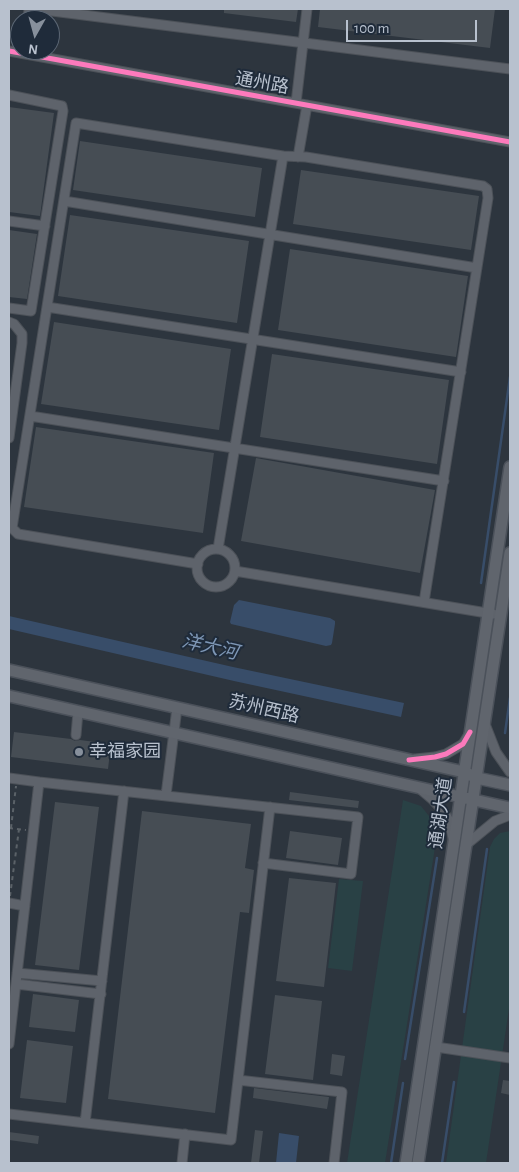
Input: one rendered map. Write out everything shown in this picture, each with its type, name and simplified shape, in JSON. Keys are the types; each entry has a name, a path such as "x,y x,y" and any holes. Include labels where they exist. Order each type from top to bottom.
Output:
{"main road":[{"name":"通湖大道","path":"406,1163 510,468"},
{"name":"通湖大道","path":"418,1163 510,552"},
{"name":"苏州西路","path":"9,673 178,708 464,772 477,778 510,785"},
{"path":"9,696 510,808"}],"street":[{"path":"36,9 510,69"},
{"path":"296,103 307,9"},
{"name":"通州路","path":"60,59 510,142"},
{"path":"9,96 62,106 63,111 32,311 9,308"},
{"path":"298,157 307,105"},
{"path":"198,564 18,534 12,528 76,123 483,186 487,189 488,198 424,602"},
{"path":"218,549 283,156"},
{"path":"64,202 477,268"},
{"path":"9,221 45,226"},
{"path":"47,307 461,372"},
{"path":"9,322 14,324 22,334 22,343 9,438"},
{"path":"30,416 444,481"},
{"path":"218,549 224,551 233,559 236,571 234,577 224,586 212,587 201,580 198,574 198,564 206,552 218,549"},
{"path":"236,571 501,615"},
{"path":"166,796 178,708"},
{"path":"76,734 78,712"},
{"path":"485,724 496,752 510,772"},
{"path":"409,760 446,754 463,744 470,732"},
{"path":"13,778 358,817 351,874 263,863"},
{"path":"9,1044 39,782"},
{"path":"417,786 444,812 449,821 454,843"},
{"path":"86,1123 124,791"},
{"path":"9,1114 231,1140 270,807"},
{"path":"467,844 495,821 510,815"},
{"path":"9,904 25,906"},
{"path":"17,973 102,981"},
{"path":"16,984 100,994"},
{"path":"436,1047 510,1058"},
{"path":"238,1080 342,1092 334,1163"},
{"path":"182,1163 185,1134"}],"path":[{"path":"13,778 10,828 34,831"},
{"path":"9,904 18,829"}],"green space":[{"path":"403,800 421,806 429,816 436,837 434,854 385,1163 347,1163"},
{"path":"510,831 510,1002 486,1163 446,1163 490,847 500,833"},
{"path":"339,879 363,881 352,971 328,968"}],"water":[{"path":"239,600 330,618 335,621 332,643 326,646 231,624 234,605"},
{"path":"9,616 233,667 404,703 401,717 9,629"},
{"path":"279,1133 299,1136 296,1163 276,1163"}],"building":[{"path":"224,9 298,9 296,22 224,13"},
{"path":"320,9 495,9 490,48 318,27"},
{"path":"9,107 54,113 40,216 9,212"},
{"path":"80,141 262,168 255,217 73,190"},
{"path":"301,170 479,196 471,250 293,224"},
{"path":"70,215 249,241 237,323 58,296"},
{"path":"9,230 37,234 27,299 9,297"},
{"path":"290,249 468,276 456,357 278,330"},
{"path":"54,322 231,349 219,430 41,404"},
{"path":"272,354 449,380 437,464 260,437"},
{"path":"36,427 214,453 203,533 24,507"},
{"path":"256,458 435,490 420,573 241,541"},
{"name":"幸福家园","path":"14,732 111,744 108,769 11,757"},
{"path":"290,792 359,801 358,808 289,800"},
{"path":"55,802 99,807 79,970 35,965"},
{"path":"142,811 251,824 245,868 254,870 249,913 240,912 215,1113 108,1099"},
{"path":"290,831 342,838 338,865 286,858"},
{"path":"289,878 336,883 324,987 276,981"},
{"path":"33,994 79,1000 75,1032 29,1027"},
{"path":"275,995 322,1001 313,1080 265,1074"},
{"path":"27,1040 73,1046 66,1103 20,1098"},
{"path":"332,1054 345,1056 342,1076 330,1074"},
{"path":"503,1080 510,1081 510,1095 501,1093"},
{"path":"254,1088 329,1097 327,1109 253,1098"},
{"path":"255,1130 263,1131 259,1163 251,1163"},
{"path":"9,1132 39,1136 38,1144 9,1140"}],"waterway":[{"path":"481,583 510,377"},
{"path":"505,733 510,698"},
{"path":"464,1012 487,849"},
{"path":"405,1059 437,858"},
{"path":"442,1163 454,1082"},
{"path":"391,1163 403,1083"}],"cycle path":[{"path":"9,51 510,142"},
{"path":"409,760 446,754 463,744 470,732"}],"place":[{"name":"幸福家园","path":"79,752"}],"water label":[{"name":"洋大河","path":"210,647"}]}
